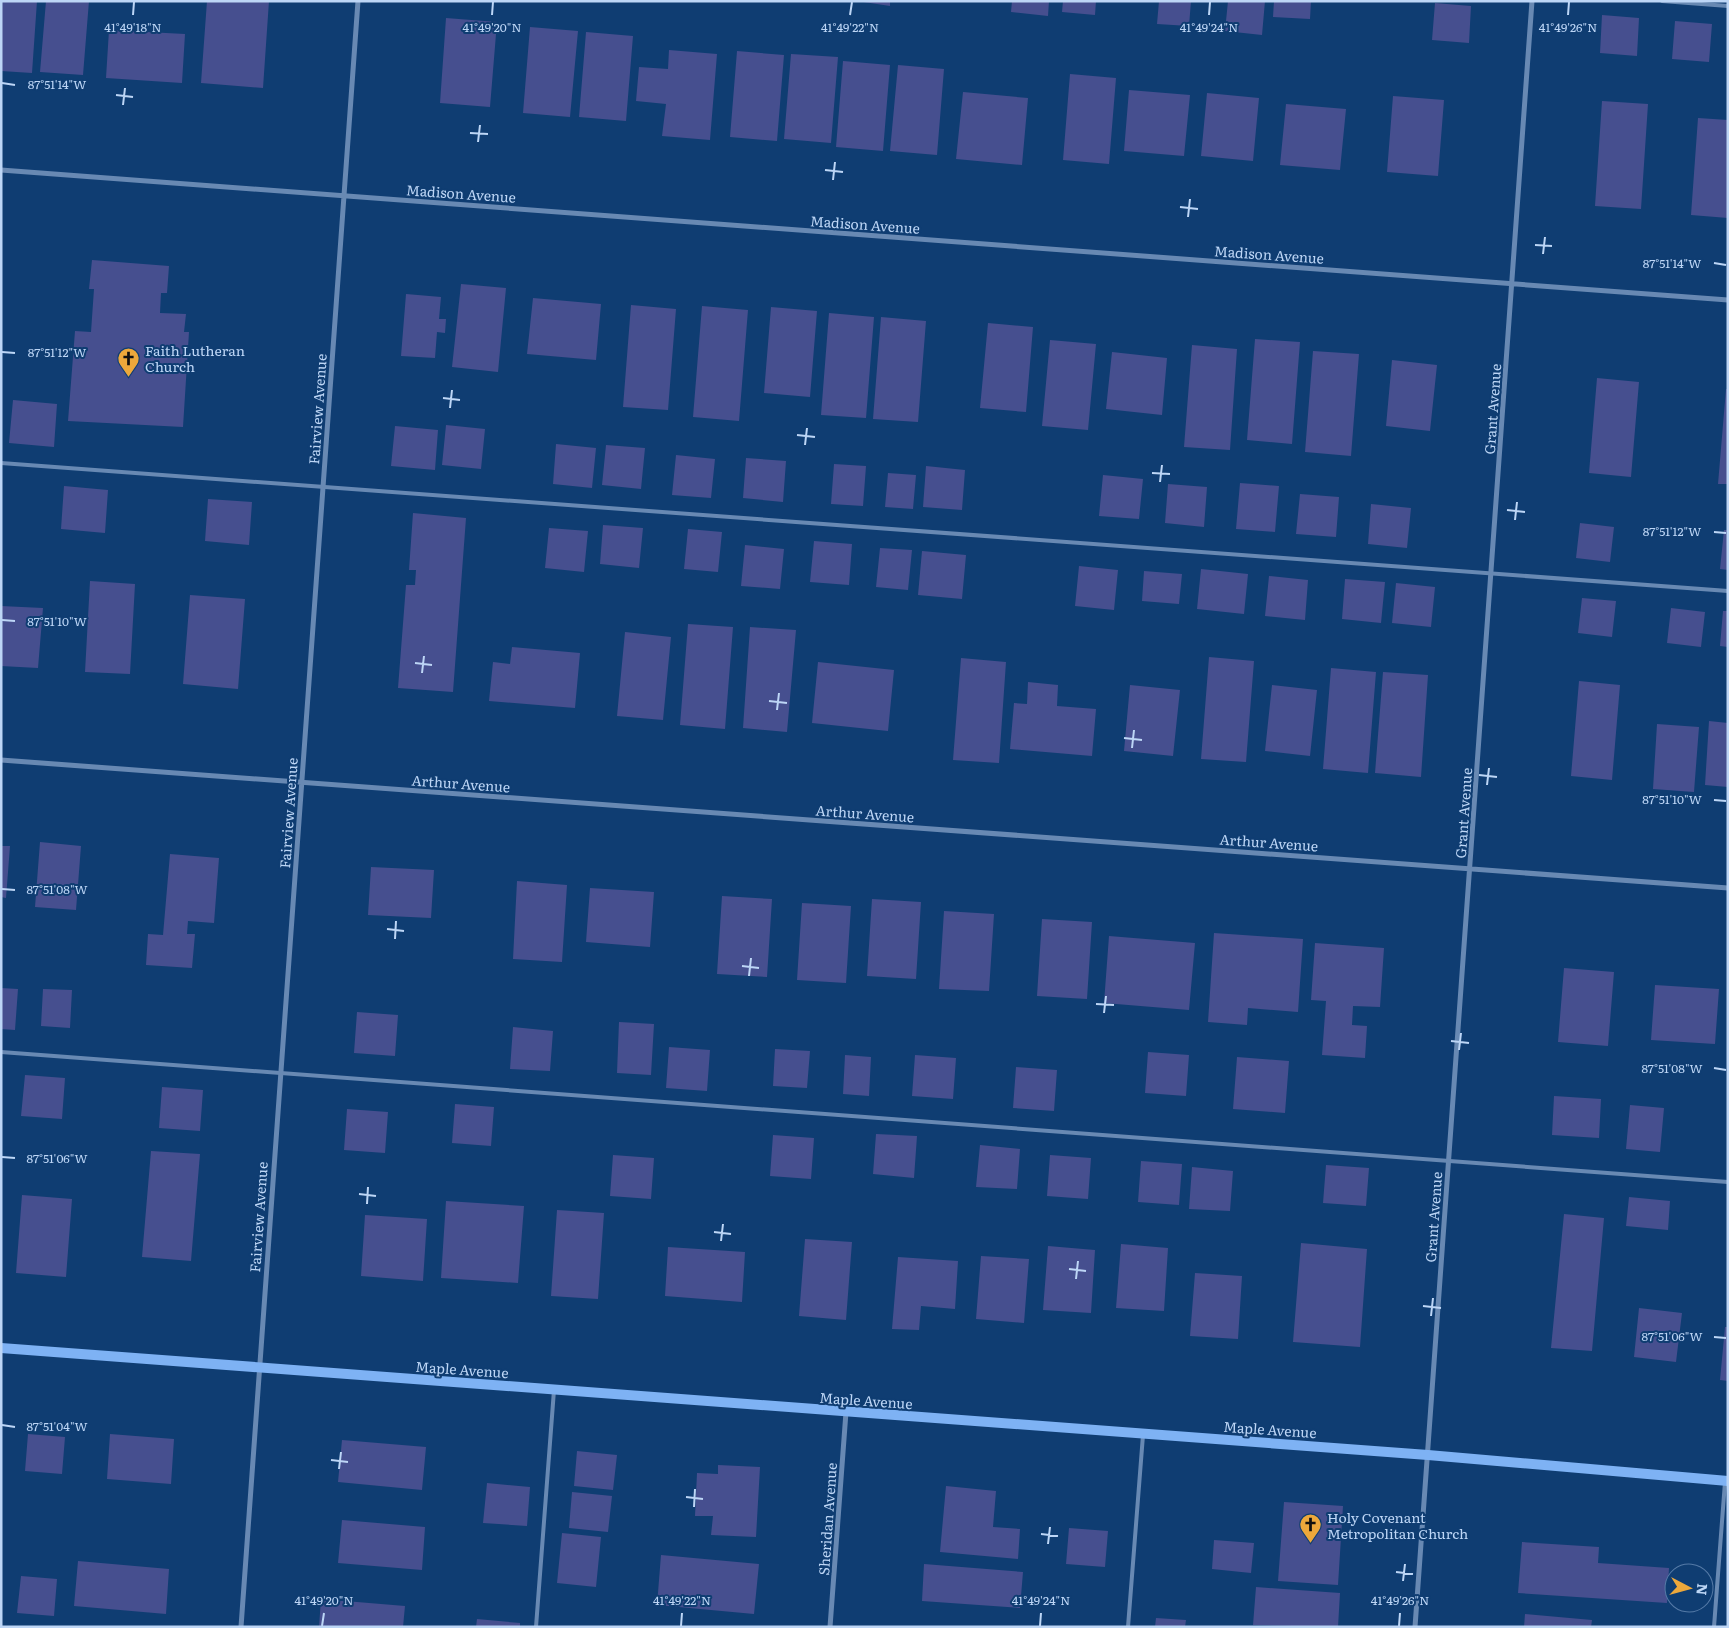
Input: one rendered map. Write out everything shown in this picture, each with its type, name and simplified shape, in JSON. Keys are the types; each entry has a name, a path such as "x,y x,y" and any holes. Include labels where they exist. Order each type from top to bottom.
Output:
{"street":[{"name":"Fairview Avenue","path":"241,1627 358,1"},
{"name":"Grant Avenue","path":"1415,1627 1532,1"},
{"name":"Madison Avenue","path":"1,170 1728,300"},
{"name":"Arthur Avenue","path":"1,760 1728,888"},
{"name":"Maple Avenue","path":"1,1348 1428,1455 1726,1481"},
{"name":"Sheridan Avenue","path":"830,1627 846,1412"}],"lane":[{"path":"1662,1 1728,6"},
{"path":"1,463 1728,591"},
{"path":"1,1052 1728,1182"},
{"path":"536,1627 554,1390"},
{"path":"1128,1627 1143,1434"},
{"path":"1714,1627 1726,1481"}],"building":[{"path":"1,1 37,1 32,73 1,71"},
{"path":"46,1 89,1 83,75 40,72"},
{"path":"207,1 269,1 263,88 201,83"},
{"path":"857,1 890,1 890,6"},
{"path":"1012,1 1049,1 1048,16 1011,12"},
{"path":"1063,1 1096,1 1095,15 1062,12"},
{"path":"1159,1 1191,1 1189,26 1157,24"},
{"path":"1228,1 1265,1 1262,35 1225,31"},
{"path":"1274,1 1311,1 1310,19 1273,17"},
{"path":"1435,3 1471,6 1469,43 1432,40"},
{"path":"1602,15 1639,18 1637,56 1600,53"},
{"path":"446,18 497,22 490,107 440,103"},
{"path":"1675,21 1712,24 1709,62 1672,59"},
{"path":"530,27 578,31 570,117 523,113"},
{"path":"109,30 185,34 182,83 106,78"},
{"path":"586,32 633,36 626,121 579,117"},
{"path":"669,50 717,54 710,140 662,136 666,104 636,101 639,67 668,69"},
{"path":"737,51 784,55 777,141 730,137"},
{"path":"791,54 838,57 831,143 784,139"},
{"path":"843,61 890,65 883,151 836,147"},
{"path":"898,65 944,69 937,155 890,151"},
{"path":"1070,74 1116,78 1109,164 1063,160"},
{"path":"1129,90 1190,95 1184,156 1124,151"},
{"path":"963,92 1028,98 1022,165 956,159"},
{"path":"1207,93 1259,98 1253,161 1201,156"},
{"path":"1393,96 1444,100 1438,176 1387,172"},
{"path":"1602,101 1648,104 1641,209 1595,206"},
{"path":"1286,104 1346,109 1340,170 1280,165"},
{"path":"1698,118 1728,120 1728,218 1691,215"},
{"name":"Faith Lutheran Church","path":"92,260 169,266 167,293 161,293 160,313 186,314 184,332 189,332 183,427 68,421 75,331 91,332 94,289 89,289"},
{"path":"461,284 506,288 498,372 452,367"},
{"path":"406,294 441,297 439,319 446,319 445,333 437,332 435,358 401,356"},
{"path":"533,298 601,304 596,360 527,354"},
{"path":"631,305 676,309 668,410 623,407"},
{"path":"702,306 748,310 739,421 693,417"},
{"path":"771,307 817,311 810,397 764,393"},
{"path":"829,313 874,317 866,418 821,415"},
{"path":"881,317 926,321 918,422 873,419"},
{"path":"988,323 1033,327 1026,412 980,408"},
{"path":"1255,339 1300,342 1292,444 1247,440"},
{"path":"1050,340 1096,344 1088,430 1042,426"},
{"path":"1192,345 1237,349 1230,450 1184,447"},
{"path":"1313,351 1359,354 1351,456 1305,452"},
{"path":"1112,352 1167,358 1162,415 1106,409"},
{"path":"1392,360 1437,365 1430,431 1386,426"},
{"path":"1597,378 1639,382 1631,477 1589,473"},
{"path":"1726,389 1728,389 1728,484 1718,484"},
{"path":"13,400 57,404 54,447 9,443"},
{"path":"446,425 485,429 481,469 442,465"},
{"path":"395,426 438,430 435,470 391,466"},
{"path":"556,444 596,448 592,488 553,484"},
{"path":"606,445 645,448 641,489 602,485"},
{"path":"676,455 715,459 711,498 672,495"},
{"path":"746,458 786,461 783,502 743,498"},
{"path":"834,464 866,466 863,506 831,504"},
{"path":"926,466 965,470 962,510 923,507"},
{"path":"888,473 916,475 913,509 885,507"},
{"path":"1103,475 1143,479 1139,519 1099,516"},
{"path":"1240,483 1279,486 1275,532 1236,529"},
{"path":"1168,484 1207,487 1204,527 1165,523"},
{"path":"64,486 108,490 105,533 61,529"},
{"path":"1300,494 1339,497 1336,537 1296,534"},
{"path":"208,499 252,502 249,545 205,541"},
{"path":"1371,504 1411,508 1407,548 1368,544"},
{"path":"413,513 466,518 453,692 398,688 406,585 415,585 416,570 409,570"},
{"path":"1580,523 1614,527 1610,562 1576,558"},
{"path":"603,525 643,528 639,568 600,564"},
{"path":"549,528 588,531 584,572 545,568"},
{"path":"688,529 722,532 718,572 684,569"},
{"path":"1724,530 1728,530 1728,570 1720,569"},
{"path":"814,541 852,544 849,585 810,582"},
{"path":"745,545 784,549 780,589 741,586"},
{"path":"880,548 912,550 908,590 876,587"},
{"path":"922,551 966,555 962,599 918,595"},
{"path":"1079,566 1118,570 1114,610 1075,606"},
{"path":"1201,569 1248,574 1244,614 1197,609"},
{"path":"1144,571 1182,574 1179,604 1142,601"},
{"path":"1269,576 1308,580 1305,620 1265,616"},
{"path":"1345,579 1385,582 1381,623 1342,619"},
{"path":"90,581 135,584 130,674 85,672"},
{"path":"1396,583 1435,587 1431,627 1392,623"},
{"path":"190,595 245,599 238,689 183,684"},
{"path":"1582,598 1616,601 1612,637 1578,633"},
{"path":"1,606 43,608 38,668 1,666"},
{"path":"1671,608 1705,612 1701,647 1667,643"},
{"path":"1723,611 1728,611 1728,647 1720,646"},
{"path":"688,624 733,627 725,729 680,725"},
{"path":"750,627 796,630 787,732 743,728"},
{"path":"625,632 671,637 663,720 617,716"},
{"path":"512,647 580,653 575,708 489,701 493,662 510,664"},
{"path":"1209,657 1254,661 1246,762 1201,759"},
{"path":"961,658 1006,662 999,763 953,760"},
{"path":"818,662 894,670 888,731 812,723"},
{"path":"1331,668 1376,672 1368,773 1323,769"},
{"path":"1383,672 1428,675 1421,777 1375,773"},
{"path":"1579,681 1620,685 1612,780 1571,776"},
{"path":"1028,682 1058,685 1057,706 1096,709 1092,756 1010,749 1014,703 1027,704"},
{"path":"1130,685 1180,690 1173,756 1124,751"},
{"path":"1272,685 1317,690 1310,756 1265,751"},
{"path":"1709,721 1728,723 1728,787 1705,785"},
{"path":"1657,724 1699,727 1694,792 1653,789"},
{"path":"40,842 81,846 76,910 35,907"},
{"path":"1,846 10,846 6,898 1,897"},
{"path":"170,854 219,858 214,923 188,921 187,934 195,934 192,968 146,965 148,934 163,935"},
{"path":"371,867 434,870 431,918 368,915"},
{"path":"517,881 567,885 562,962 513,959"},
{"path":"590,888 654,892 650,947 586,942"},
{"path":"722,896 772,899 767,977 717,974"},
{"path":"872,899 921,902 916,979 867,976"},
{"path":"802,903 851,906 846,983 797,980"},
{"path":"944,911 994,914 989,991 939,989"},
{"path":"1042,919 1092,922 1087,999 1037,996"},
{"path":"1214,933 1303,939 1298,1012 1248,1008 1247,1025 1208,1022"},
{"path":"1109,936 1195,943 1189,1010 1104,1003"},
{"path":"1315,943 1384,948 1380,1007 1353,1006 1352,1025 1367,1026 1365,1058 1322,1055 1326,1001 1311,1000"},
{"path":"1564,968 1614,972 1608,1046 1558,1042"},
{"path":"1655,985 1719,989 1715,1044 1651,1040"},
{"path":"1,988 18,989 15,1030 1,1029"},
{"path":"43,989 72,990 70,1028 41,1026"},
{"path":"357,1012 398,1015 395,1056 354,1053"},
{"path":"619,1022 654,1024 651,1075 617,1073"},
{"path":"513,1027 553,1031 550,1071 510,1069"},
{"path":"669,1047 710,1050 707,1091 666,1088"},
{"path":"775,1049 810,1051 807,1088 773,1086"},
{"path":"1148,1052 1189,1055 1186,1096 1145,1093"},
{"path":"845,1055 871,1057 869,1096 843,1094"},
{"path":"915,1055 956,1058 953,1099 912,1096"},
{"path":"1237,1057 1289,1061 1285,1113 1233,1109"},
{"path":"1016,1067 1057,1070 1054,1111 1013,1108"},
{"path":"25,1075 65,1078 62,1119 21,1116"},
{"path":"162,1087 203,1090 200,1131 159,1128"},
{"path":"1554,1096 1601,1099 1599,1138 1552,1135"},
{"path":"455,1104 494,1107 491,1146 452,1143"},
{"path":"1630,1105 1664,1108 1660,1152 1626,1149"},
{"path":"347,1109 388,1112 385,1153 344,1150"},
{"path":"876,1134 917,1136 914,1178 873,1174"},
{"path":"773,1135 814,1138 811,1179 770,1176"},
{"path":"980,1145 1020,1149 1017,1189 976,1187"},
{"path":"151,1151 200,1154 191,1261 142,1257"},
{"path":"613,1155 654,1158 651,1199 610,1196"},
{"path":"1050,1155 1091,1158 1088,1199 1047,1196"},
{"path":"1141,1161 1182,1164 1179,1205 1138,1202"},
{"path":"1326,1165 1369,1168 1366,1206 1323,1203"},
{"path":"1192,1167 1233,1171 1230,1211 1189,1209"},
{"path":"22,1195 72,1199 66,1277 16,1273"},
{"path":"1629,1197 1670,1201 1668,1230 1626,1226"},
{"path":"446,1201 524,1206 518,1283 441,1278"},
{"path":"557,1210 604,1213 598,1299 551,1296"},
{"path":"1564,1214 1604,1218 1592,1351 1551,1348"},
{"path":"365,1215 427,1219 423,1281 361,1276"},
{"path":"805,1239 852,1242 846,1320 799,1316"},
{"path":"1301,1243 1367,1249 1360,1347 1293,1342"},
{"path":"1121,1244 1168,1248 1164,1311 1116,1308"},
{"path":"1048,1246 1095,1250 1091,1313 1043,1310"},
{"path":"668,1247 745,1252 742,1302 665,1296"},
{"path":"981,1256 1029,1259 1024,1323 976,1319"},
{"path":"898,1257 958,1261 955,1309 921,1306 919,1330 892,1329"},
{"path":"1195,1273 1242,1276 1238,1339 1190,1336"},
{"path":"1639,1308 1682,1313 1676,1362 1634,1357"},
{"path":"1725,1327 1728,1327 1728,1381 1720,1380"},
{"path":"28,1434 65,1437 62,1474 25,1471"},
{"path":"110,1434 174,1439 171,1484 107,1479"},
{"path":"342,1440 426,1447 422,1490 338,1482"},
{"path":"577,1451 617,1455 613,1490 574,1486"},
{"path":"718,1465 760,1467 756,1537 711,1535 713,1516 695,1516 697,1473 718,1474"},
{"path":"487,1483 530,1487 527,1526 483,1523"},
{"path":"946,1486 996,1491 993,1527 1020,1529 1018,1559 940,1552"},
{"path":"572,1492 612,1496 608,1532 569,1528"},
{"name":"Holy Covenant Metropolitan Church","path":"1284,1502 1343,1506 1338,1585 1278,1581"},
{"path":"342,1520 425,1527 422,1570 338,1563"},
{"path":"1069,1528 1108,1531 1105,1567 1066,1564"},
{"path":"562,1533 601,1537 596,1587 557,1583"},
{"path":"1214,1540 1254,1543 1251,1573 1212,1569"},
{"path":"1522,1542 1599,1547 1598,1563 1664,1568 1664,1603 1518,1593"},
{"path":"661,1555 759,1564 754,1614 657,1605"},
{"path":"78,1561 169,1569 166,1614 74,1606"},
{"path":"924,1564 1023,1572 1020,1608 922,1601"},
{"path":"21,1576 57,1579 54,1616 17,1613"},
{"path":"1256,1587 1340,1593 1338,1627 1253,1625"},
{"path":"321,1599 405,1606 403,1627 319,1627"},
{"path":"1525,1614 1592,1620 1591,1627 1524,1627"},
{"path":"1156,1618 1186,1620 1185,1627 1155,1627"},
{"path":"477,1619 520,1623 520,1627 476,1627"}],"place":[{"name":"Faith Lutheran Church","path":"129,377"},
{"name":"Holy Covenant Metropolitan Church","path":"1311,1544"}]}
